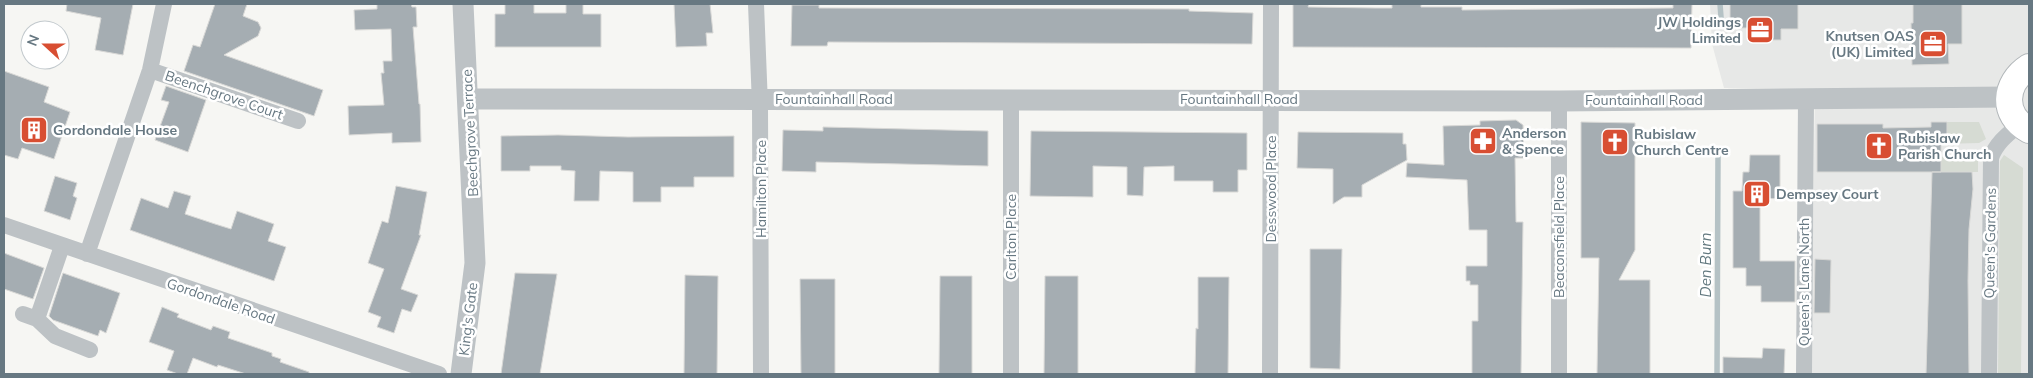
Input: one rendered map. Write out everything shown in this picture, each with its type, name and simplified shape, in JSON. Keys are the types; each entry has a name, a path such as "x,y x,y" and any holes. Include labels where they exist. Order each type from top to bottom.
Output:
{"main road":[{"path":"2024,127 2012,112 2009,97 2015,79 2029,67"}],"street":[{"path":"87,254 150,70 164,4"},
{"name":"Beechgrove Terrace","path":"463,4 469,99 475,263"},
{"name":"Hamilton Place","path":"756,4 760,99 761,374"},
{"name":"Desswood Place","path":"1270,374 1271,4"},
{"name":"Beenchgrove Court","path":"150,70 298,121"},
{"name":"Fountainhall Road","path":"469,99 1559,101 2009,97"},
{"name":"Carlton Place","path":"1011,99 1011,374"},
{"name":"Queen's Lane North","path":"1804,374 1806,100"},
{"name":"Beaconsfield Place","path":"1559,101 1559,374"},
{"name":"Queen's Gardens","path":"1989,374 1991,158 1994,148 1999,142 2024,127"},
{"name":"Gordondale Road","path":"4,226 440,374"},
{"path":"62,246 30,316 55,336 90,350"},
{"name":"King's Gate","path":"461,374 475,263"}],"shaded area":[{"path":"1710,4 2029,4 2029,374 1811,374 1815,89 1724,88 1712,44"},
{"path":"1947,122 1979,122 1986,139 1979,143 1941,144 1941,141 1947,141"},
{"path":"2004,155 2023,168 2021,374 1998,374 2000,161"},
{"path":"1978,156 1978,172 1941,172 1941,157"}],"building":[{"path":"67,4 133,4 123,55 95,50 101,18 66,11"},
{"path":"215,4 247,4 243,16 258,22 261,28 258,36 224,55 323,90 314,116 184,71 193,45 200,47"},
{"path":"377,4 411,4 412,7 416,7 417,27 413,27 420,104 421,142 392,143 392,133 349,135 348,106 384,105 381,73 384,73 383,61 392,61 391,29 355,30 354,10 377,9"},
{"path":"505,4 534,4 534,13 566,13 566,4 583,4 583,14 601,14 601,47 495,47 495,14 505,14"},
{"path":"674,4 710,4 713,33 706,33 707,46 676,47"},
{"path":"1293,4 1309,4 1308,7 1392,8 1392,4 1421,4 1421,7 1462,7 1462,10 1673,8 1673,4 1692,4 1691,48 1293,47"},
{"path":"1730,4 1798,4 1798,29 1781,29 1781,40 1753,40 1753,28 1730,28"},
{"name":"Knutsen OAS (UK) Limited","path":"1913,4 1962,4 1962,44 1948,44 1949,64 1912,65 1911,23 1913,23"},
{"path":"792,5 819,5 819,8 1189,9 1189,11 1253,13 1252,44 828,42 827,46 791,46"},
{"name":"Gordondale House","path":"4,71 49,87 44,102 70,112 54,159 22,148 18,159 4,155"},
{"path":"166,86 206,100 188,152 155,140 169,102 161,100"},
{"path":"1516,120 1523,125 1524,158 1515,158 1516,222 1523,222 1521,374 1472,374 1472,321 1478,321 1478,285 1470,285 1470,281 1466,281 1466,266 1487,266 1487,230 1469,230 1467,180 1406,177 1407,163 1444,165 1443,126 1480,125 1480,121"},
{"path":"1581,122 1635,123 1635,250 1619,280 1650,280 1650,374 1597,374 1599,258 1581,258"},
{"name":"Rubislaw Parish Church","path":"1931,122 1947,122 1947,141 1941,141 1941,172 1817,172 1817,124 1883,124 1883,128 1931,127"},
{"path":"823,127 988,131 988,166 816,162 816,172 782,171 783,130 823,131"},
{"path":"1031,131 1247,133 1247,170 1238,170 1238,192 1213,192 1213,181 1174,181 1174,166 1144,167 1143,196 1127,195 1127,167 1093,166 1093,197 1030,196"},
{"path":"1298,132 1403,133 1403,144 1406,144 1407,160 1362,185 1362,197 1344,197 1333,204 1333,169 1297,168"},
{"path":"501,136 628,137 734,136 734,177 694,177 694,187 661,187 661,202 633,202 633,172 600,171 599,201 574,201 575,171 561,170 561,166 530,166 530,171 501,171"},
{"path":"1750,155 1780,155 1780,199 1760,198 1760,261 1795,261 1795,302 1761,302 1761,286 1746,286 1746,268 1733,268 1733,191 1742,191 1743,172 1749,172"},
{"path":"1932,172 1972,172 1973,189 1969,229 1968,281 1969,374 1926,374"},
{"path":"55,176 77,183 73,196 77,198 70,220 44,211"},
{"path":"396,186 427,192 419,235 421,235 401,289 418,295 411,312 402,309 394,333 377,327 381,317 368,312 384,269 368,263 382,221 388,223"},
{"path":"174,191 191,196 185,214 215,224 231,229 237,211 274,224 268,241 286,247 274,281 130,230 141,198 168,208"},
{"path":"1310,249 1342,249 1340,369 1310,368"},
{"path":"4,253 44,268 33,299 4,289"},
{"path":"1815,259 1831,260 1830,313 1814,313"},
{"path":"63,273 120,293 106,333 100,330 98,336 53,320 49,316"},
{"path":"515,273 557,274 540,374 501,374"},
{"path":"685,275 718,276 717,374 684,374"},
{"path":"940,276 972,276 972,374 939,374"},
{"path":"1045,276 1078,276 1078,374 1044,374"},
{"path":"1198,277 1229,277 1228,374 1195,374 1196,328 1198,329"},
{"path":"800,279 835,279 835,374 801,374"},
{"path":"162,307 179,314 177,317 211,330 213,326 230,332 228,338 272,353 272,356 281,359 280,362 309,372 309,374 246,374 218,365 217,367 193,358 187,374 178,374 167,370 174,351 149,342"},
{"path":"1763,348 1785,349 1784,374 1723,374 1723,357 1762,358"}],"waterway":[{"name":"Den Burn","path":"1720,4 1721,17"},
{"name":"Den Burn","path":"1717,374 1718,155"}],"place":[{"name":"JW Holdings Limited","path":"1760,30"},
{"name":"Knutsen OAS (UK) Limited","path":"1933,44"},
{"name":"Gordondale House","path":"34,130"},
{"name":"Anderson & Spence","path":"1483,141"},
{"name":"Rubislaw Church Centre","path":"1615,142"},
{"name":"Rubislaw Parish Church","path":"1879,146"},
{"name":"Dempsey Court","path":"1757,194"}]}
